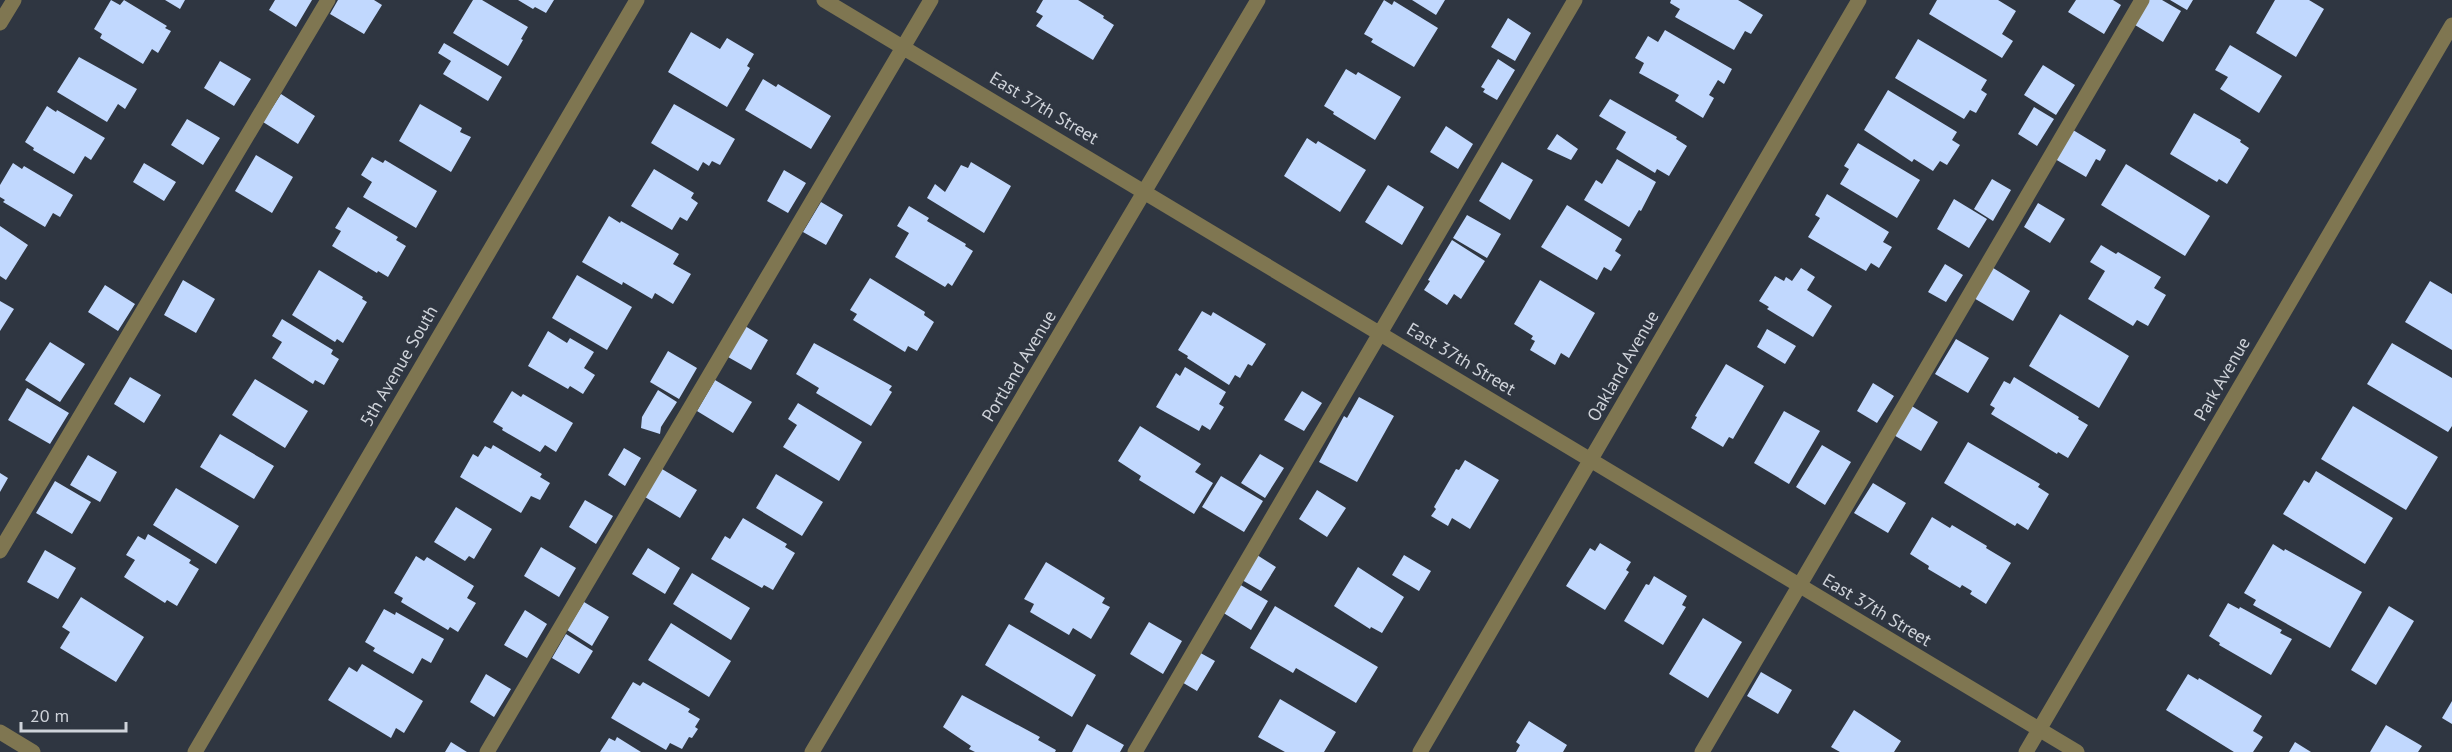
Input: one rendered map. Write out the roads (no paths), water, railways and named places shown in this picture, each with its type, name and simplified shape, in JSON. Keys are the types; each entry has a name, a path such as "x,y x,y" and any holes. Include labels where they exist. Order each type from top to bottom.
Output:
{"street":[{"path":"0,23 14,0"},
{"path":"0,551 328,0"},
{"name":"5th Avenue South","path":"195,752 637,0"},
{"name":"East 37th Street","path":"824,0 1146,191 1590,461 2077,752"},
{"path":"487,752 931,0"},
{"name":"Portland Avenue","path":"812,752 1258,0"},
{"path":"1135,752 1575,0"},
{"name":"Oakland Avenue","path":"1420,752 1859,0"},
{"path":"1702,752 2142,0"},
{"name":"Park Avenue","path":"2026,752 2452,25"},
{"path":"0,732 33,752"}]}
